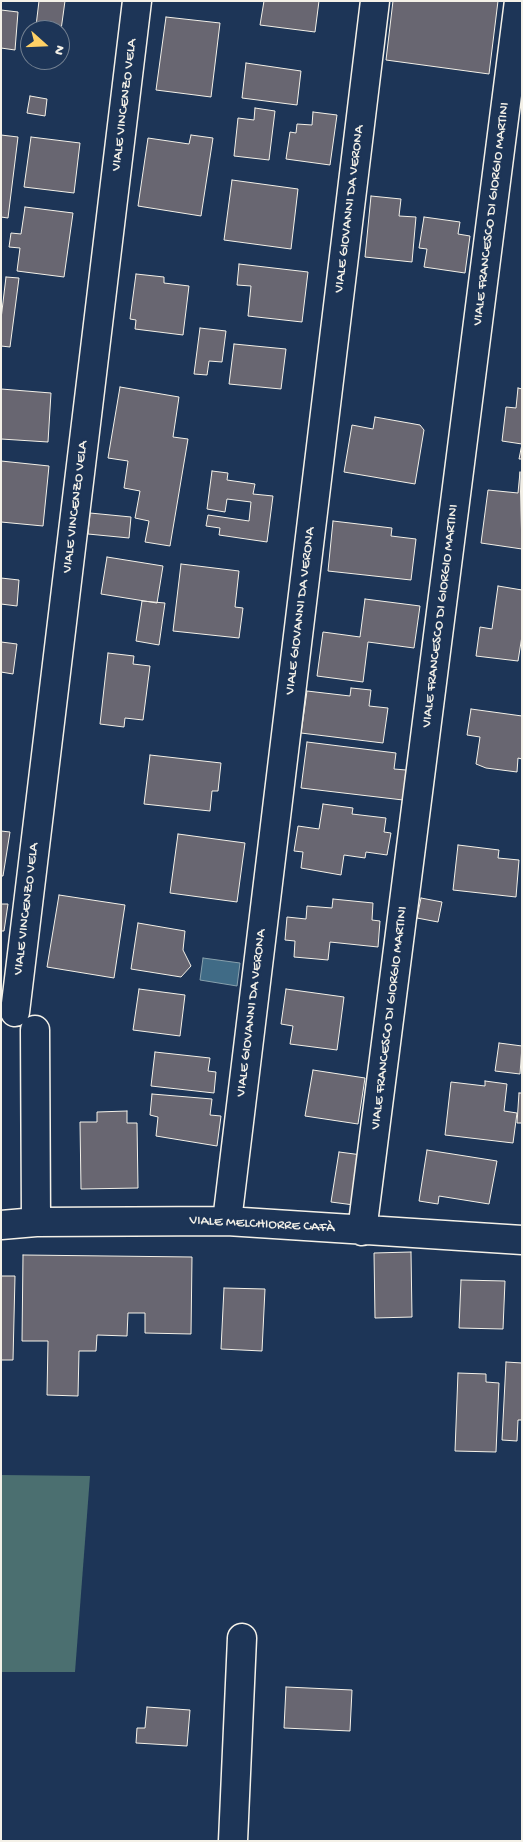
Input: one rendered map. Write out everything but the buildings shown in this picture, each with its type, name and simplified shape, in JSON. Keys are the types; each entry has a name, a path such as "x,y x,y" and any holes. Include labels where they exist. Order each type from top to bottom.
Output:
{"street":[{"name":"VIALE VINCENZO VELA","path":"14,1012 137,1"},
{"name":"VIALE GIOVANNI DA VERONA","path":"227,1221 375,1"},
{"name":"VIALE FRANCESCO DI GIORGIO MARTINI","path":"362,1231 519,1"},
{"path":"35,1030 36,1222"},
{"name":"VIALE MELCHIORRE CAFÀ","path":"1,1225 36,1222 227,1221 522,1240"},
{"path":"233,1841 242,1638"}],"green space":[{"path":"1,1475 90,1476 75,1672 1,1672"}],"water":[{"path":"203,958 240,963 237,986 200,980"}]}
